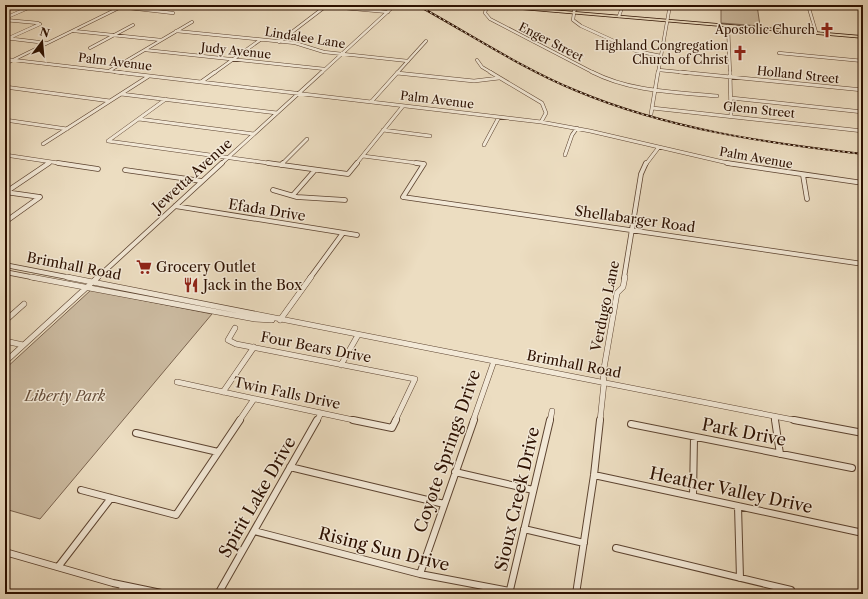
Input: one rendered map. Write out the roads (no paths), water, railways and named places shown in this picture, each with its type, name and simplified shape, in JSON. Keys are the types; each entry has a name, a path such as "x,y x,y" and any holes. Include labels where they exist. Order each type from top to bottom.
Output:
{"main road":[{"path":"486,5 620,16"},
{"path":"495,5 518,6"},
{"path":"502,5 821,34 863,36"},
{"path":"667,20 863,36"},
{"path":"696,23 718,23"},
{"path":"728,26 768,28"}],"street":[{"path":"29,5 34,5"},
{"path":"5,19 34,5"},
{"path":"5,64 125,5"},
{"path":"310,5 388,12"},
{"name":"Jewetta Avenue","path":"5,362 395,5"},
{"name":"Enger Street","path":"486,5 484,13 492,21 600,77 622,85 717,96"},
{"path":"575,5 576,9 573,20 581,26 636,51 661,56"},
{"path":"620,16 623,5"},
{"path":"651,114 670,5"},
{"path":"808,5 816,32"},
{"path":"279,42 326,6"},
{"path":"120,8 173,13"},
{"path":"5,19 40,24 6,38"},
{"path":"109,71 192,22"},
{"path":"90,48 134,25"},
{"path":"728,26 731,116"},
{"path":"73,31 161,40"},
{"name":"Lindalee Lane","path":"176,31 299,44 317,51 408,61"},
{"path":"6,38 48,43"},
{"path":"201,82 260,40"},
{"path":"371,102 426,41"},
{"name":"Judy Avenue","path":"145,50 325,69"},
{"path":"779,53 863,61"},
{"name":"Palm Avenue","path":"5,58 541,122 577,128 729,164 803,176 863,183"},
{"path":"477,60 480,66 542,103 546,113 541,122"},
{"name":"Holland Street","path":"659,70 863,90"},
{"path":"397,73 474,81 499,78"},
{"path":"43,144 149,76"},
{"path":"5,87 110,101"},
{"path":"121,94 277,113"},
{"path":"731,98 863,112"},
{"path":"166,99 108,140 348,174 403,106"},
{"name":"Glenn Street","path":"652,108 863,131"},
{"path":"484,145 499,117"},
{"path":"139,119 254,134"},
{"path":"5,120 67,129"},
{"path":"565,155 572,134 577,128"},
{"path":"383,130 430,136"},
{"path":"281,165 307,138"},
{"name":"Verdugo Lane","path":"576,594 594,475 604,382 603,374 617,292 623,288 643,169 659,147"},
{"path":"5,155 98,169"},
{"name":"Shellabarger Road","path":"363,156 424,164 403,197 863,264"},
{"path":"5,192 50,162"},
{"path":"125,170 202,181"},
{"path":"293,195 315,170"},
{"path":"803,176 807,199"},
{"path":"273,190 293,195 335,201 345,200"},
{"path":"5,192 40,197 5,222"},
{"name":"Efada Drive","path":"175,206 357,235"},
{"path":"280,320 343,233"},
{"name":"Brimhall Road","path":"5,265 188,299 280,320 863,433"},
{"name":"Brimhall Road","path":"5,272 256,319 280,320"},
{"path":"145,297 181,301 188,299"},
{"path":"5,321 24,304"},
{"path":"200,308 207,306 241,310"},
{"name":"Four Bears Drive","path":"234,328 228,340 254,347 414,379 392,428"},
{"path":"341,365 358,335"},
{"path":"5,341 23,345"},
{"path":"223,392 254,347"},
{"name":"Coyote Springs Drive","path":"420,574 494,361"},
{"name":"Twin Falls Drive","path":"177,382 392,428"},
{"path":"80,490 176,515 254,399"},
{"name":"Sioux Creek Drive","path":"509,592 552,411"},
{"name":"Spirit Lake Drive","path":"218,594 321,413"},
{"path":"774,416 780,454"},
{"name":"Park Drive","path":"631,424 852,468"},
{"path":"136,433 218,452"},
{"path":"692,496 694,437"},
{"path":"290,467 444,504"},
{"path":"455,472 534,490"},
{"name":"Heather Valley Drive","path":"594,475 863,533"},
{"path":"58,567 111,498"},
{"path":"738,506 740,578"},
{"path":"524,529 584,543"},
{"name":"Rising Sun Drive","path":"254,531 420,574 509,592"},
{"path":"616,548 791,592"},
{"path":"5,552 124,586 166,594"},
{"path":"119,594 124,586"}],"railway":[{"path":"417,5 536,72 577,91 611,104 682,125 718,133 790,145 863,154"}],"place":[{"name":"Apostolic Church","path":"827,30"},
{"name":"Highland Congregation Church of Christ","path":"740,53"},
{"name":"Grocery Outlet","path":"144,267"},
{"name":"Jack in the Box","path":"191,285"}],"park label":[{"name":"Liberty Park","path":"65,396"}]}
